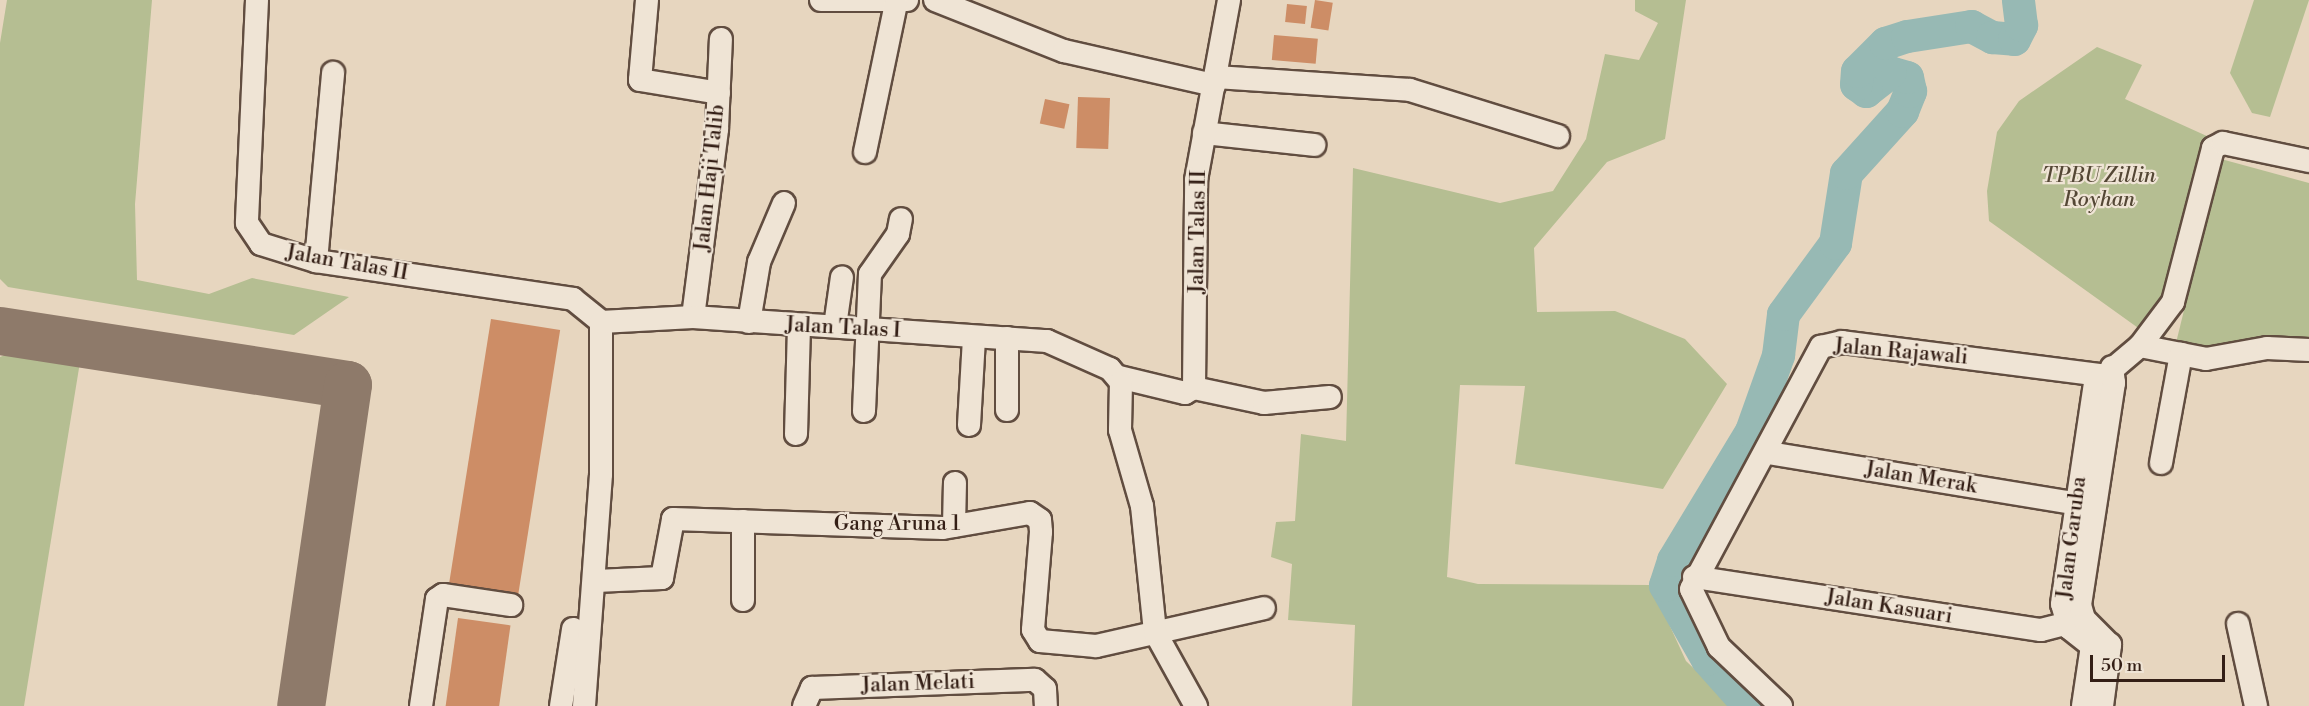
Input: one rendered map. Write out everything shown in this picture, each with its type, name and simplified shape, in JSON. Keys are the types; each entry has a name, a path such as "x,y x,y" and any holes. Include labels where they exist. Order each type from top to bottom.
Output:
{"street":[{"name":"Jalan Talas II","path":"257,0 247,223 261,244 316,261 573,299 601,322"},
{"path":"647,0 640,80 719,93"},
{"path":"821,0 902,2 865,152"},
{"path":"935,0 993,10 1064,51 1215,81 1410,90 1558,136"},
{"name":"Jalan Talas II","path":"1190,391 1196,180 1229,0"},
{"name":"Jalan Haji Talib","path":"693,317 719,93 721,39"},
{"path":"316,261 333,73"},
{"path":"1204,133 1314,145"},
{"path":"2111,367 2140,346 2173,302 2213,148 2223,143 2309,161"},
{"path":"749,322 759,262 784,203"},
{"path":"864,411 864,327 870,274 898,234 901,219"},
{"path":"835,326 842,277"},
{"name":"Jalan Talas I","path":"601,322 693,317 799,326 864,327 1007,338 1068,348 1119,377"},
{"path":"584,706 596,581 601,322"},
{"path":"796,434 799,326"},
{"path":"969,425 974,337"},
{"path":"1006,410 1007,338"},
{"name":"Jalan Rajawali","path":"1694,577 1768,453 1821,347 1829,342 2111,367"},
{"path":"2140,346 2216,359 2267,348 2309,350"},
{"path":"2161,463 2181,354"},
{"name":"Jalan Garuba","path":"2083,706 2092,646 2062,604 2075,503 2111,367"},
{"name":"Jalan Garuba","path":"2075,621 2080,605 2114,383 2111,367"},
{"path":"1196,706 1155,632 1142,506 1120,430 1119,377 1264,403 1330,397"},
{"path":"1190,391 1251,413 1313,415"},
{"name":"Jalan Merak","path":"1768,453 2075,503"},
{"path":"954,526 955,483"},
{"name":"Gang Aruna 1","path":"596,581 662,578 673,519 954,526 1030,513 1040,520 1033,630 1040,641 1084,648 1155,632"},
{"path":"743,521 743,600"},
{"path":"1694,577 1693,599 1719,647 1781,706"},
{"name":"Jalan Kasuari","path":"1694,577 2041,630 2075,621"},
{"path":"421,706 437,598 511,605"},
{"path":"1155,632 1264,608"},
{"name":"Jalan Garuba","path":"2075,621 2110,645 2102,706"},
{"path":"2238,624 2256,706"},
{"path":"561,706 573,629"},
{"name":"Jalan Melati","path":"804,706 812,688 1035,680 1045,695"}],"green space":[{"path":"7,0 152,0 135,204 137,280 209,294 252,278 349,297 294,335 8,287 0,279 0,43"},
{"path":"1635,0 1686,0 1665,139 1607,162 1534,248 1537,312 1615,311 1685,339 1727,384 1663,489 1515,464 1525,386 1460,385 1447,577 1478,584 1651,585 1686,661 1733,706 1352,706 1355,625 1288,620 1292,564 1271,557 1276,522 1295,521 1301,434 1346,441 1353,168 1500,203 1553,191 1586,139 1605,54 1639,60 1658,23 1635,11"},
{"path":"2254,0 2309,0 2270,117 2252,113 2230,73"},
{"name":"TPBU Zillin Royhan","path":"2097,47 2142,65 2125,99 2209,137 2162,310 2141,330 1989,221 1987,191 1997,132 2019,101"},
{"path":"2221,159 2309,183 2309,345 2224,355 2176,343"},
{"path":"5,355 80,362 24,706 0,706 0,357"}],"building":[{"path":"1315,0 1333,3 1328,30 1311,28"},
{"path":"1287,4 1307,6 1305,24 1285,22"},
{"path":"1274,35 1318,39 1316,64 1272,60"},
{"path":"1078,97 1110,98 1108,149 1076,148"},
{"path":"1045,99 1069,104 1064,129 1040,123"},
{"path":"491,319 560,330 517,603 448,592"},
{"path":"458,618 510,625 499,706 446,706"}],"waterway":[{"path":"1749,706 1707,659 1665,585 1673,560 1751,431 1778,355 1783,314 1835,243 1846,173 1902,111 1910,91 1907,77 1890,72 1866,91 1856,84 1857,71 1885,43 1907,36 1971,26 1992,37 2014,39 2021,25 2018,0"}],"taxiway":[{"path":"0,331 348,385 301,706"}]}
